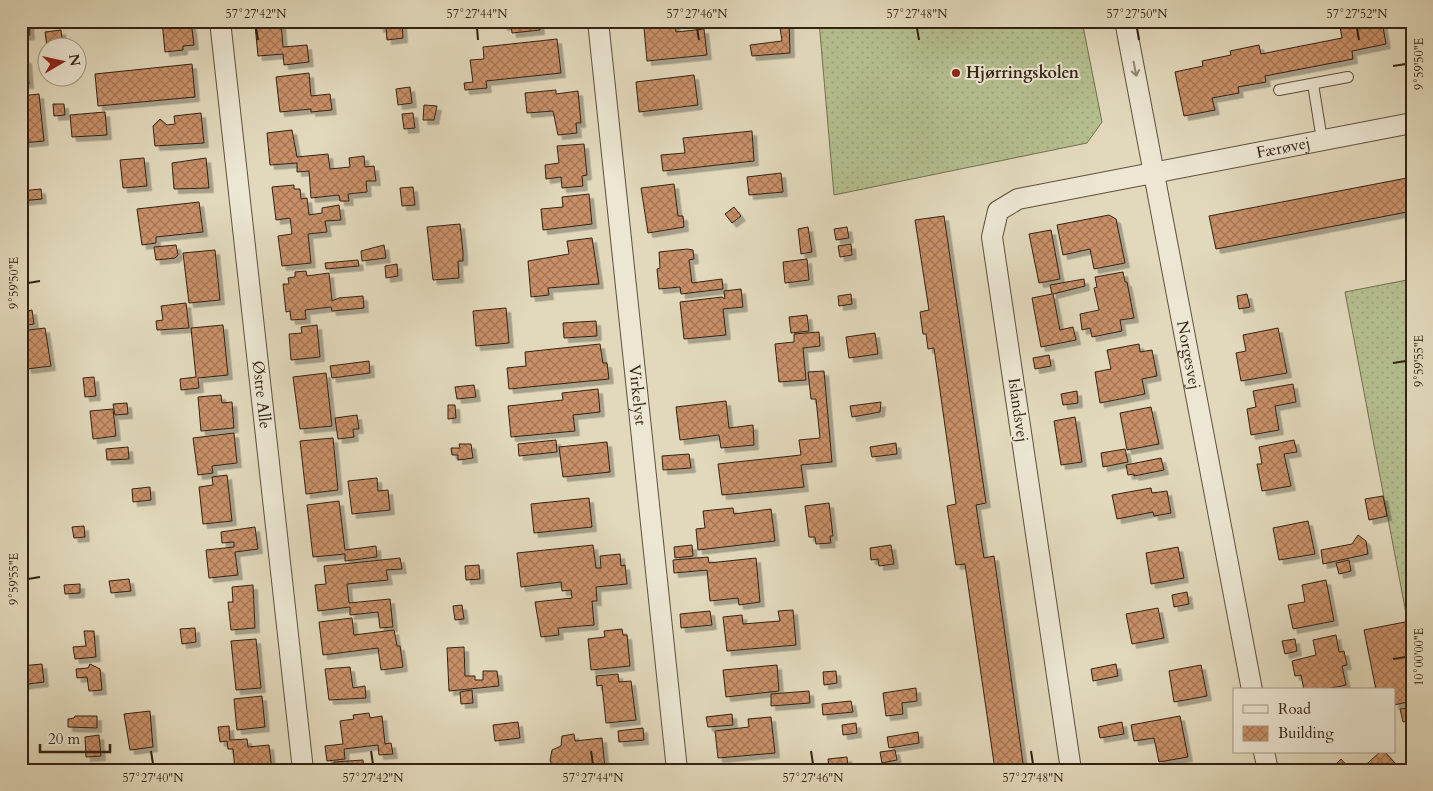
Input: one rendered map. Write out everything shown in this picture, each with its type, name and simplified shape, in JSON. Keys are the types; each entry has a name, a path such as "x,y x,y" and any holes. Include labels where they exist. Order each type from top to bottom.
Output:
{"street":[{"name":"Østre Alle","path":"220,21 302,770"},
{"name":"Virkelyst","path":"598,21 677,770"},
{"name":"Norgesvej","path":"1125,21 1252,688"},
{"name":"Færøvej","path":"1154,173 1412,123"},
{"name":"Islandsvej","path":"1071,770 992,237 998,211 1018,198 1154,173"},
{"path":"1264,754 1268,770"}],"lane":[{"path":"1279,90 1348,77"},
{"path":"1313,84 1322,140"}],"green space":[{"name":"Hjørringskolen","path":"819,21 1082,21 1102,122 1087,143 834,195"},
{"path":"1412,279 1412,645 1345,292"}],"building":[{"path":"21,21 29,21 30,35 21,36"},
{"path":"162,21 191,21 194,45 183,46 183,50 165,52"},
{"path":"266,21 281,21 283,47 307,45 309,62 284,65 283,54 258,56 255,25 266,24"},
{"path":"379,21 402,21 403,38 387,40 386,27 379,28"},
{"path":"503,21 539,21 540,30 512,33 511,25 503,26"},
{"path":"658,21 675,21 676,32 704,29 707,55 647,61 644,28 659,27"},
{"path":"779,21 789,21 790,53 752,56 750,45 782,41"},
{"path":"1339,21 1382,21 1386,44 1352,51 1353,59 1265,76 1266,82 1238,87 1239,93 1212,98 1215,110 1184,116 1175,72 1203,66 1202,61 1231,55 1230,51 1259,45 1261,54 1342,38"},
{"path":"61,30 62,38 46,38 45,32"},
{"path":"557,39 561,73 486,81 487,88 465,90 464,83 473,82 470,60 484,59 483,47"},
{"path":"21,45 23,59 27,59 29,84 21,84"},
{"path":"192,64 195,97 98,106 95,74"},
{"path":"309,73 311,96 330,94 332,110 311,112 311,109 280,112 276,77"},
{"path":"694,75 698,105 639,112 636,82"},
{"path":"410,87 412,103 398,105 396,89"},
{"path":"556,90 556,94 578,91 581,123 576,123 577,133 558,135 553,111 527,113 525,93"},
{"path":"39,94 44,141 21,143 21,96"},
{"path":"53,104 64,104 65,115 54,116"},
{"path":"424,105 437,106 434,120 423,120"},
{"path":"105,112 107,135 72,137 70,115"},
{"path":"201,113 204,143 155,146 153,126 160,119 167,125 175,124 174,116"},
{"path":"413,113 415,128 404,129 402,114"},
{"path":"292,130 297,157 328,154 330,169 350,167 349,158 364,156 365,167 374,166 376,181 366,181 367,192 348,194 349,201 340,201 339,195 311,198 309,171 297,172 297,163 270,165 267,133"},
{"path":"752,131 754,161 663,171 661,155 685,153 683,138"},
{"path":"584,144 587,175 582,176 583,186 562,188 561,177 546,179 545,165 559,163 557,146"},
{"path":"144,158 147,186 123,188 120,160"},
{"path":"206,158 209,188 174,189 172,163"},
{"path":"781,173 783,192 749,195 747,177"},
{"path":"1412,177 1412,211 1216,249 1209,216"},
{"path":"674,184 678,216 683,216 684,227 648,233 641,188"},
{"path":"294,185 294,189 300,189 301,199 307,198 309,215 322,213 322,208 339,205 341,220 325,221 327,232 308,234 311,263 282,266 278,236 292,234 290,218 276,220 272,187"},
{"path":"413,187 415,205 402,206 400,188"},
{"path":"41,189 42,199 21,201 21,191"},
{"path":"589,194 592,224 543,230 541,209 563,207 562,197"},
{"path":"199,202 203,232 156,237 156,243 142,245 137,209"},
{"path":"734,207 741,216 732,223 725,214"},
{"path":"1109,215 1116,219 1125,263 1094,269 1090,249 1063,255 1057,225"},
{"path":"944,216 986,503 976,505 984,558 994,556 1024,770 995,770 965,564 956,565 947,506 956,504 934,348 928,349 926,334 923,334 920,312 929,310 915,220"},
{"path":"460,224 463,261 458,261 459,278 433,280 427,227"},
{"path":"808,227 812,252 801,254 798,229"},
{"path":"847,227 849,238 836,240 834,229"},
{"path":"1051,230 1060,279 1039,283 1029,234"},
{"path":"592,238 599,284 548,288 549,295 531,297 528,261 569,254 567,241"},
{"path":"851,244 852,255 840,257 838,246"},
{"path":"176,245 178,255 175,258 156,260 154,247"},
{"path":"384,245 386,258 362,261 361,251"},
{"path":"215,250 220,300 189,303 183,253"},
{"path":"693,250 694,259 689,260 692,283 722,279 723,289 681,294 680,287 659,289 657,269 660,268 659,252"},
{"path":"807,259 809,280 785,283 783,262"},
{"path":"358,260 359,266 326,269 325,263"},
{"path":"397,264 398,276 386,278 385,266"},
{"path":"306,271 307,276 329,273 332,301 339,298 363,296 364,308 332,311 331,307 305,310 306,319 291,320 290,311 286,312 283,284 289,284 288,278 295,277 295,272"},
{"path":"1123,272 1125,282 1127,282 1134,318 1120,320 1122,331 1092,337 1090,328 1082,330 1080,314 1099,310 1094,288 1097,287 1095,277"},
{"path":"1084,279 1085,286 1053,294 1060,330 1073,327 1076,340 1041,347 1032,298 1052,294 1050,285"},
{"path":"741,289 743,307 723,309 726,335 684,339 680,302 722,297 725,299 724,291"},
{"path":"851,294 852,304 839,306 838,296"},
{"path":"1247,294 1250,307 1239,309 1237,296"},
{"path":"186,303 189,328 157,330 156,321 163,320 161,306"},
{"path":"506,308 509,343 476,346 473,311"},
{"path":"32,310 34,324 21,326 21,312"},
{"path":"807,315 809,331 791,333 789,317"},
{"path":"596,321 597,336 564,338 563,323"},
{"path":"223,325 228,375 198,378 199,388 181,390 180,379 196,377 191,328"},
{"path":"317,325 320,357 291,360 289,334 302,333 301,327"},
{"path":"45,328 51,366 27,369 21,331"},
{"path":"1278,328 1287,373 1241,381 1236,353 1246,351 1243,335"},
{"path":"819,332 820,346 803,348 806,380 779,382 775,344 794,342 794,334"},
{"path":"875,333 878,354 849,358 846,337"},
{"path":"600,344 603,363 607,363 609,379 509,389 507,368 526,366 525,352"},
{"path":"1139,344 1140,352 1152,350 1157,376 1142,379 1145,394 1100,403 1095,372 1111,369 1107,350"},
{"path":"1049,355 1051,366 1035,369 1033,358"},
{"path":"369,361 370,373 332,378 330,366"},
{"path":"824,371 832,462 801,465 804,487 722,495 718,464 801,455 799,440 820,438 816,399 811,399 808,372"},
{"path":"326,373 332,426 300,429 293,377"},
{"path":"94,377 96,396 85,397 83,378"},
{"path":"1293,384 1296,402 1275,406 1279,430 1251,435 1247,409 1256,407 1253,391"},
{"path":"474,385 476,397 457,399 455,387"},
{"path":"598,389 600,412 573,415 575,431 511,437 508,406 563,400 562,393"},
{"path":"1077,391 1078,403 1063,405 1061,394"},
{"path":"221,395 222,403 232,402 234,428 201,431 198,397"},
{"path":"726,401 729,428 753,425 754,445 721,448 719,435 680,440 676,407"},
{"path":"881,402 880,412 852,417 850,406"},
{"path":"127,403 128,414 115,415 113,404"},
{"path":"448,405 455,405 456,418 448,419"},
{"path":"1151,407 1159,444 1127,450 1120,413"},
{"path":"113,409 116,436 93,439 90,411"},
{"path":"357,415 359,429 353,429 354,437 338,439 335,418"},
{"path":"1075,417 1082,462 1061,465 1054,421"},
{"path":"234,433 237,463 212,466 213,473 198,475 193,438"},
{"path":"333,438 338,490 306,494 300,441"},
{"path":"556,440 557,452 519,456 518,444"},
{"path":"1294,440 1297,452 1284,454 1291,486 1262,491 1257,464 1262,464 1259,447"},
{"path":"607,442 610,472 563,477 559,447"},
{"path":"896,443 897,454 872,457 870,447"},
{"path":"459,444 471,444 473,458 458,460 458,455 452,455 451,448 460,448"},
{"path":"128,447 129,459 107,460 106,449"},
{"path":"1125,449 1128,462 1103,467 1101,453"},
{"path":"689,454 691,468 663,470 662,456"},
{"path":"1161,458 1164,470 1134,476 1134,474 1128,475 1126,465"},
{"path":"227,475 232,521 203,524 199,487 213,485 212,477"},
{"path":"377,478 378,491 388,490 390,510 352,514 348,481"},
{"path":"150,487 151,500 133,502 132,489"},
{"path":"1151,488 1152,493 1167,491 1171,513 1154,516 1153,512 1117,519 1112,495"},
{"path":"1383,496 1387,516 1369,520 1365,499"},
{"path":"589,498 592,527 534,533 531,504"},
{"path":"339,501 345,550 376,546 377,557 345,561 345,554 313,557 307,505"},
{"path":"829,503 833,536 830,536 831,543 816,544 815,537 809,537 805,506"},
{"path":"733,508 734,514 771,509 775,541 698,550 696,529 705,528 703,511"},
{"path":"1308,521 1315,554 1279,560 1273,528"},
{"path":"84,526 85,537 74,538 72,527"},
{"path":"255,527 258,549 235,552 238,575 209,578 206,550 234,547 234,542 222,543 221,532"},
{"path":"1358,535 1366,541 1368,554 1323,564 1321,550 1352,544"},
{"path":"593,545 596,568 601,568 600,556 620,554 621,566 625,565 627,584 596,587 597,601 592,601 594,625 558,628 559,635 541,637 535,602 572,598 571,590 562,591 561,582 521,587 517,553"},
{"path":"692,545 693,556 675,558 674,547"},
{"path":"891,545 894,564 879,566 878,559 871,560 870,548"},
{"path":"1178,547 1184,578 1151,584 1146,553"},
{"path":"708,557 709,563 756,558 760,602 739,605 738,598 710,601 707,570 674,573 673,560"},
{"path":"400,558 402,569 386,570 388,580 347,584 349,603 390,599 393,627 380,628 378,612 350,615 350,607 318,611 315,585 326,584 324,566"},
{"path":"1349,560 1351,571 1339,574 1336,563"},
{"path":"479,565 480,579 466,580 465,566"},
{"path":"129,579 131,591 111,593 109,581"},
{"path":"1326,580 1334,621 1293,629 1288,605 1305,602 1302,585"},
{"path":"80,584 80,593 65,594 64,585"},
{"path":"253,585 255,628 231,630 228,602 233,602 232,587"},
{"path":"1187,592 1189,604 1174,607 1172,595"},
{"path":"462,605 464,619 455,620 453,606"},
{"path":"1158,608 1164,638 1132,644 1126,614"},
{"path":"793,610 796,645 727,651 723,617 742,615 743,624 780,621 778,611"},
{"path":"710,611 712,625 681,628 680,614"},
{"path":"352,618 354,635 394,630 397,646 400,646 403,667 381,670 378,648 323,655 319,622"},
{"path":"1410,621 1412,633 1412,701 1396,705 1396,688 1376,688 1364,630"},
{"path":"195,628 196,642 182,644 180,629"},
{"path":"622,629 623,635 627,635 630,666 591,670 588,639 605,637 604,631"},
{"path":"84,631 94,631 96,657 75,659 73,647 86,646"},
{"path":"1336,635 1339,652 1344,651 1347,665 1342,666 1346,685 1331,688 1304,688 1301,675 1295,676 1292,661 1316,655 1313,640"},
{"path":"256,639 261,688 236,690 231,641"},
{"path":"1295,639 1297,651 1285,654 1282,641"},
{"path":"464,647 465,676 475,676 475,680 483,680 483,671 497,671 499,686 449,691 447,648"},
{"path":"42,664 44,682 21,685 21,666"},
{"path":"90,664 100,669 102,690 89,691 87,677 77,678 76,669 88,668"},
{"path":"1116,664 1118,676 1093,681 1091,669"},
{"path":"777,665 779,691 726,697 723,670"},
{"path":"1201,665 1207,696 1174,702 1169,671"},
{"path":"350,667 353,688 365,686 366,698 329,700 325,669"},
{"path":"836,671 837,683 824,685 823,672"},
{"path":"618,674 619,682 631,681 636,720 606,723 602,685 597,686 596,676"},
{"path":"916,688 917,701 902,703 903,714 886,716 883,693"},
{"path":"472,690 473,703 461,704 460,692"},
{"path":"809,691 810,703 771,706 771,694"},
{"path":"262,696 265,727 237,730 234,699"},
{"path":"851,701 853,712 823,715 822,704"},
{"path":"1412,708 1412,720 1403,722 1400,709"},
{"path":"150,711 153,747 130,750 124,714"},
{"path":"369,713 370,718 382,716 385,744 391,743 393,754 379,755 378,745 344,749 345,759 327,761 325,746 343,744 340,721 354,719 353,715"},
{"path":"732,714 733,725 708,727 706,717"},
{"path":"75,716 97,716 97,728 68,727 68,719"},
{"path":"1180,716 1188,757 1159,762 1154,738 1134,741 1131,725"},
{"path":"771,717 775,753 718,758 715,731 749,727 748,719"},
{"path":"518,722 520,738 495,741 493,725"},
{"path":"1122,722 1124,734 1100,738 1098,727"},
{"path":"856,723 857,733 843,735 842,725"},
{"path":"229,726 230,740 247,739 248,747 269,745 272,770 235,770 233,749 228,749 227,741 220,742 218,727"},
{"path":"643,728 644,740 619,742 618,731"},
{"path":"918,732 919,743 889,748 887,737"},
{"path":"574,734 575,741 602,738 605,768 560,770 554,767 550,761 552,750 561,746 562,736"},
{"path":"99,735 101,756 86,757 85,737"},
{"path":"895,750 897,760 882,763 880,752"},
{"path":"1378,754 1387,754 1401,770 1360,770"},
{"path":"847,757 848,769 829,770 828,759"},
{"path":"1341,759 1351,770 1330,770"},
{"path":"363,760 364,770 334,770 334,762"}],"place":[{"name":"Hjørringskolen","path":"956,73"}]}
